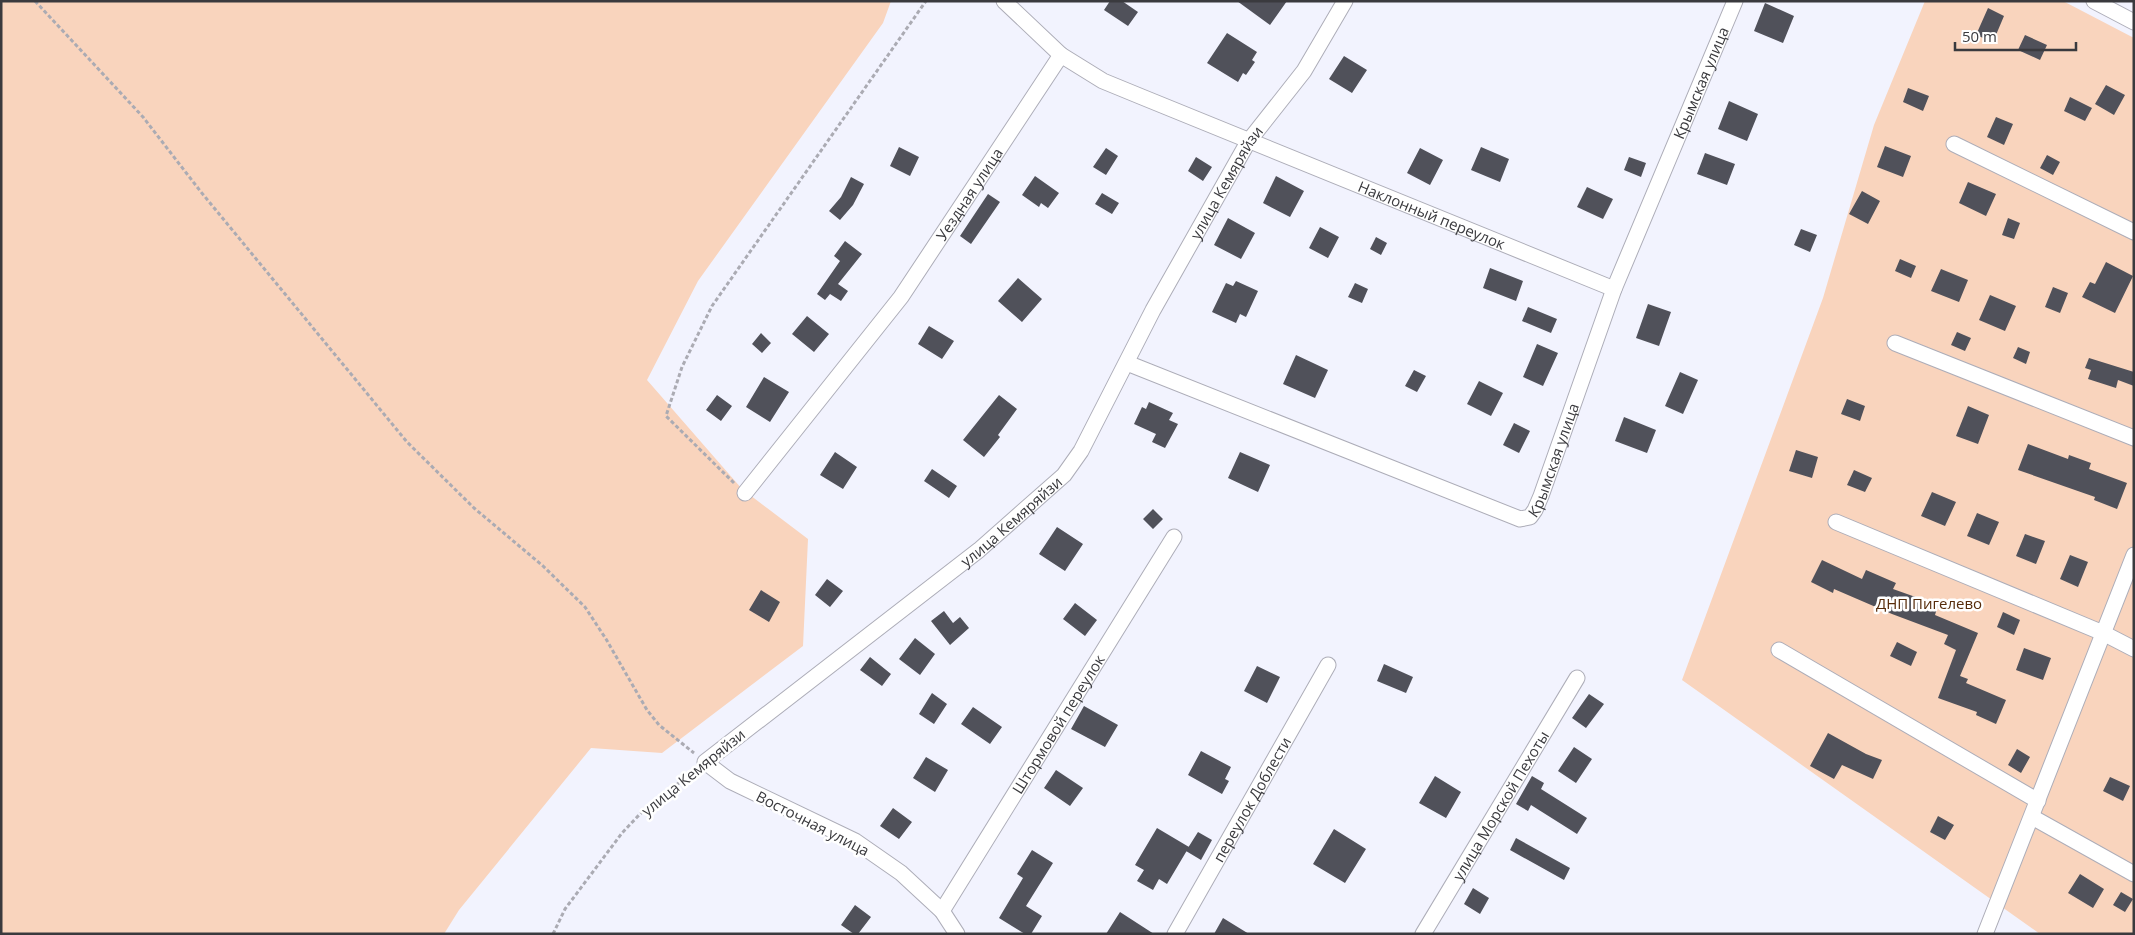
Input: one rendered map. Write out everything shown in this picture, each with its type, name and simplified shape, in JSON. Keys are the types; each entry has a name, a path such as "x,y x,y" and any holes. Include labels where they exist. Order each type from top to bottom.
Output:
{"street":[{"path":"1004,1 1061,55 1103,81 1248,142"},
{"name":"улица Кемяряйзи","path":"705,762 979,550 1064,475 1081,451 1154,310 1248,142 1304,71 1345,1"},
{"name":"Крымская улица","path":"1127,363 1520,519 1530,517 1538,503 1614,289 1736,1"},
{"path":"2094,1 2134,22"},
{"name":"Уездная улица","path":"745,493 901,297 1061,55"},
{"name":"Наклонный переулок","path":"1248,142 1614,289"},
{"path":"1954,144 2134,232"},
{"path":"1895,343 2134,438"},
{"path":"1836,522 2103,633 2134,649"},
{"name":"Штормовой переулок","path":"942,911 1174,537"},
{"path":"1985,934 2134,555"},
{"path":"1779,650 2038,802"},
{"name":"переулок Доблести","path":"1175,934 1328,665"},
{"name":"улица Морской Пехоты","path":"1423,934 1577,678"},
{"name":"Восточная улица","path":"705,762 730,781 855,841 901,873 942,911 957,934"},
{"path":"2032,817 2134,874"}],"path":[{"path":"35,1 143,118 201,192 407,442 474,508 543,566 585,607 647,710 659,725 705,762"},
{"path":"745,493 666,416 682,367 712,306 926,1"},
{"name":"улица Кемяряйзи","path":"553,934 565,909 622,834 640,814 705,762"}],"green space":[{"path":"1,1 891,1 883,23 698,281 647,380 742,489 808,539 803,646 662,753 591,748 459,910 444,934 1,934"},
{"name":"ДНП Пигелево","path":"1925,1 2063,1 2134,38 2134,934 2040,934 1682,680 1823,298 1874,125"}],"building":[{"path":"1110,1 1122,1 1138,12 1128,26 1104,10"},
{"path":"1237,1 1287,1 1270,25"},
{"path":"1765,3 1794,16 1783,43 1754,31"},
{"path":"1988,8 2004,16 1993,42 1976,35"},
{"path":"1227,33 1257,52 1252,60 1255,62 1246,75 1243,73 1238,82 1207,63"},
{"path":"2025,35 2047,45 2040,60 2018,50"},
{"path":"1344,56 1367,70 1352,93 1329,79"},
{"path":"2106,85 2125,95 2114,115 2095,104"},
{"path":"1908,88 1929,96 1923,111 1903,102"},
{"path":"2070,97 2092,108 2085,121 2064,111"},
{"path":"1729,101 1758,114 1747,141 1718,129"},
{"path":"1996,117 2013,124 2004,145 1987,137"},
{"path":"1885,146 1911,156 1903,177 1877,167"},
{"path":"899,147 919,157 910,176 890,166"},
{"path":"1481,147 1509,159 1500,182 1471,170"},
{"path":"1106,148 1118,156 1106,175 1093,167"},
{"path":"1420,148 1443,160 1430,185 1407,173"},
{"path":"1705,153 1735,164 1727,185 1697,174"},
{"path":"2047,155 2060,162 2053,175 2040,168"},
{"path":"1196,157 1212,167 1203,181 1188,171"},
{"path":"1629,157 1646,163 1641,177 1624,170"},
{"path":"1035,176 1059,193 1048,208 1041,203 1039,207 1022,195"},
{"path":"1276,176 1304,191 1290,217 1263,203"},
{"path":"851,177 864,184 853,205 840,220 829,211 841,197"},
{"path":"1968,182 1996,194 1986,216 1959,203"},
{"path":"1587,187 1613,199 1603,219 1577,207"},
{"path":"1862,191 1880,201 1868,224 1849,214"},
{"path":"1102,193 1119,203 1112,214 1095,204"},
{"path":"988,194 1000,202 971,244 960,236"},
{"path":"1228,218 1255,233 1241,259 1214,245"},
{"path":"2008,218 2020,223 2014,239 2002,235"},
{"path":"1320,227 1339,237 1328,258 1309,248"},
{"path":"1801,229 1817,235 1810,252 1794,245"},
{"path":"1376,237 1387,243 1381,255 1370,249"},
{"path":"845,241 862,254 838,284 848,291 841,301 830,294 825,300 817,294 840,261 834,256"},
{"path":"1900,259 1916,266 1911,278 1895,271"},
{"path":"2106,262 2133,276 2115,313 2082,297 2090,282 2095,284"},
{"path":"1490,268 1523,281 1516,301 1483,288"},
{"path":"1941,269 1968,280 1959,302 1931,291"},
{"path":"1018,278 1042,299 1022,322 998,301"},
{"path":"1236,281 1258,291 1246,317 1240,314 1236,323 1212,312 1226,283 1233,286"},
{"path":"1355,283 1368,289 1362,303 1348,297"},
{"path":"2053,287 2068,293 2060,313 2045,307"},
{"path":"1990,295 2016,306 2005,331 1979,320"},
{"path":"1648,304 1671,312 1659,346 1636,338"},
{"path":"1528,307 1557,319 1551,333 1522,321"},
{"path":"807,316 829,334 814,352 792,334"},
{"path":"929,326 954,341 942,359 918,344"},
{"path":"1957,332 1971,338 1965,351 1951,345"},
{"path":"761,333 771,343 762,353 752,344"},
{"path":"1537,344 1558,353 1543,386 1523,377"},
{"path":"2018,347 2030,352 2026,364 2013,358"},
{"path":"1296,355 1328,370 1315,398 1283,384"},
{"path":"2089,358 2134,372 2134,386 2118,380 2116,388 2088,379 2091,370 2085,368"},
{"path":"1414,370 1426,376 1417,392 1405,386"},
{"path":"1680,372 1698,380 1683,414 1665,406"},
{"path":"764,377 789,392 770,422 746,407"},
{"path":"1479,381 1503,393 1491,416 1467,404"},
{"path":"717,395 732,406 721,421 706,410"},
{"path":"999,395 1017,409 998,435 1000,437 984,457 963,440"},
{"path":"1847,399 1865,406 1860,421 1841,414"},
{"path":"1149,402 1173,413 1169,420 1178,424 1165,448 1152,442 1156,434 1134,424 1142,407 1146,409"},
{"path":"1968,406 1989,415 1978,444 1956,436"},
{"path":"1624,417 1656,430 1647,453 1615,441"},
{"path":"1514,423 1530,431 1519,453 1503,445"},
{"path":"2028,444 2068,459 2069,455 2091,463 2089,469 2127,483 2117,509 2094,500 2095,497 2018,470"},
{"path":"1796,450 1818,457 1812,478 1789,471"},
{"path":"835,452 857,467 843,489 820,475"},
{"path":"1240,452 1270,465 1258,492 1228,478"},
{"path":"932,469 957,486 949,498 924,481"},
{"path":"1854,470 1872,478 1865,492 1847,485"},
{"path":"1932,492 1956,502 1945,526 1921,516"},
{"path":"1153,509 1163,519 1153,529 1143,519"},
{"path":"1977,513 1999,522 1989,545 1967,536"},
{"path":"1057,527 1083,544 1065,571 1039,554"},
{"path":"2025,534 2045,541 2036,564 2016,556"},
{"path":"2070,555 2088,562 2078,587 2060,579"},
{"path":"1822,560 1862,579 1866,570 1896,583 1893,589 1938,605 1935,615 1978,633 1960,676 1968,679 1966,683 2006,700 1996,724 1976,715 1977,712 1938,698 1956,650 1944,644 1948,635 1834,589 1833,593 1811,582"},
{"path":"827,579 843,591 830,607 815,595"},
{"path":"761,590 780,602 769,622 749,610"},
{"path":"1075,603 1097,620 1085,636 1063,619"},
{"path":"944,611 953,623 960,617 969,628 950,645 931,621"},
{"path":"2003,612 2020,620 2014,635 1997,627"},
{"path":"915,638 935,654 920,675 899,659"},
{"path":"1897,642 1917,652 1911,666 1890,656"},
{"path":"2024,648 2051,658 2043,680 2016,670"},
{"path":"870,657 891,674 882,686 860,670"},
{"path":"1384,664 1413,677 1406,693 1377,681"},
{"path":"1257,666 1280,677 1267,703 1244,691"},
{"path":"932,693 947,704 934,724 919,714"},
{"path":"1589,694 1604,704 1586,728 1572,718"},
{"path":"1084,706 1118,725 1105,747 1071,729"},
{"path":"973,707 1002,727 990,744 961,724"},
{"path":"1828,733 1866,754 1882,760 1873,779 1842,765 1834,779 1810,766"},
{"path":"1574,747 1592,759 1576,783 1558,771"},
{"path":"2017,749 2030,757 2021,773 2008,765"},
{"path":"1201,751 1231,767 1225,779 1229,781 1222,794 1188,775"},
{"path":"926,757 948,770 935,792 913,778"},
{"path":"1056,770 1083,788 1070,806 1044,788"},
{"path":"1435,776 1461,792 1446,818 1419,803"},
{"path":"1532,776 1544,783 1541,789 1587,818 1577,834 1531,805 1528,811 1516,804"},
{"path":"2110,777 2130,786 2123,801 2103,791"},
{"path":"893,808 912,822 899,839 880,826"},
{"path":"1938,816 1954,825 1945,840 1930,832"},
{"path":"1157,828 1189,847 1167,884 1159,879 1153,890 1137,881 1144,870 1135,865"},
{"path":"1334,829 1366,849 1345,883 1313,864"},
{"path":"1198,832 1212,840 1201,860 1186,851"},
{"path":"1516,838 1570,868 1564,880 1510,850"},
{"path":"1032,850 1053,863 1026,906 1042,916 1031,934 1025,934 999,918 1023,878 1017,874"},
{"path":"2080,874 2104,889 2093,908 2068,893"},
{"path":"1473,888 1489,898 1480,914 1464,904"},
{"path":"2121,892 2133,899 2125,912 2113,905"},
{"path":"855,905 871,917 858,934 854,934 841,925"},
{"path":"1120,912 1154,934 1106,934"},
{"path":"1223,918 1249,934 1214,934"}]}
